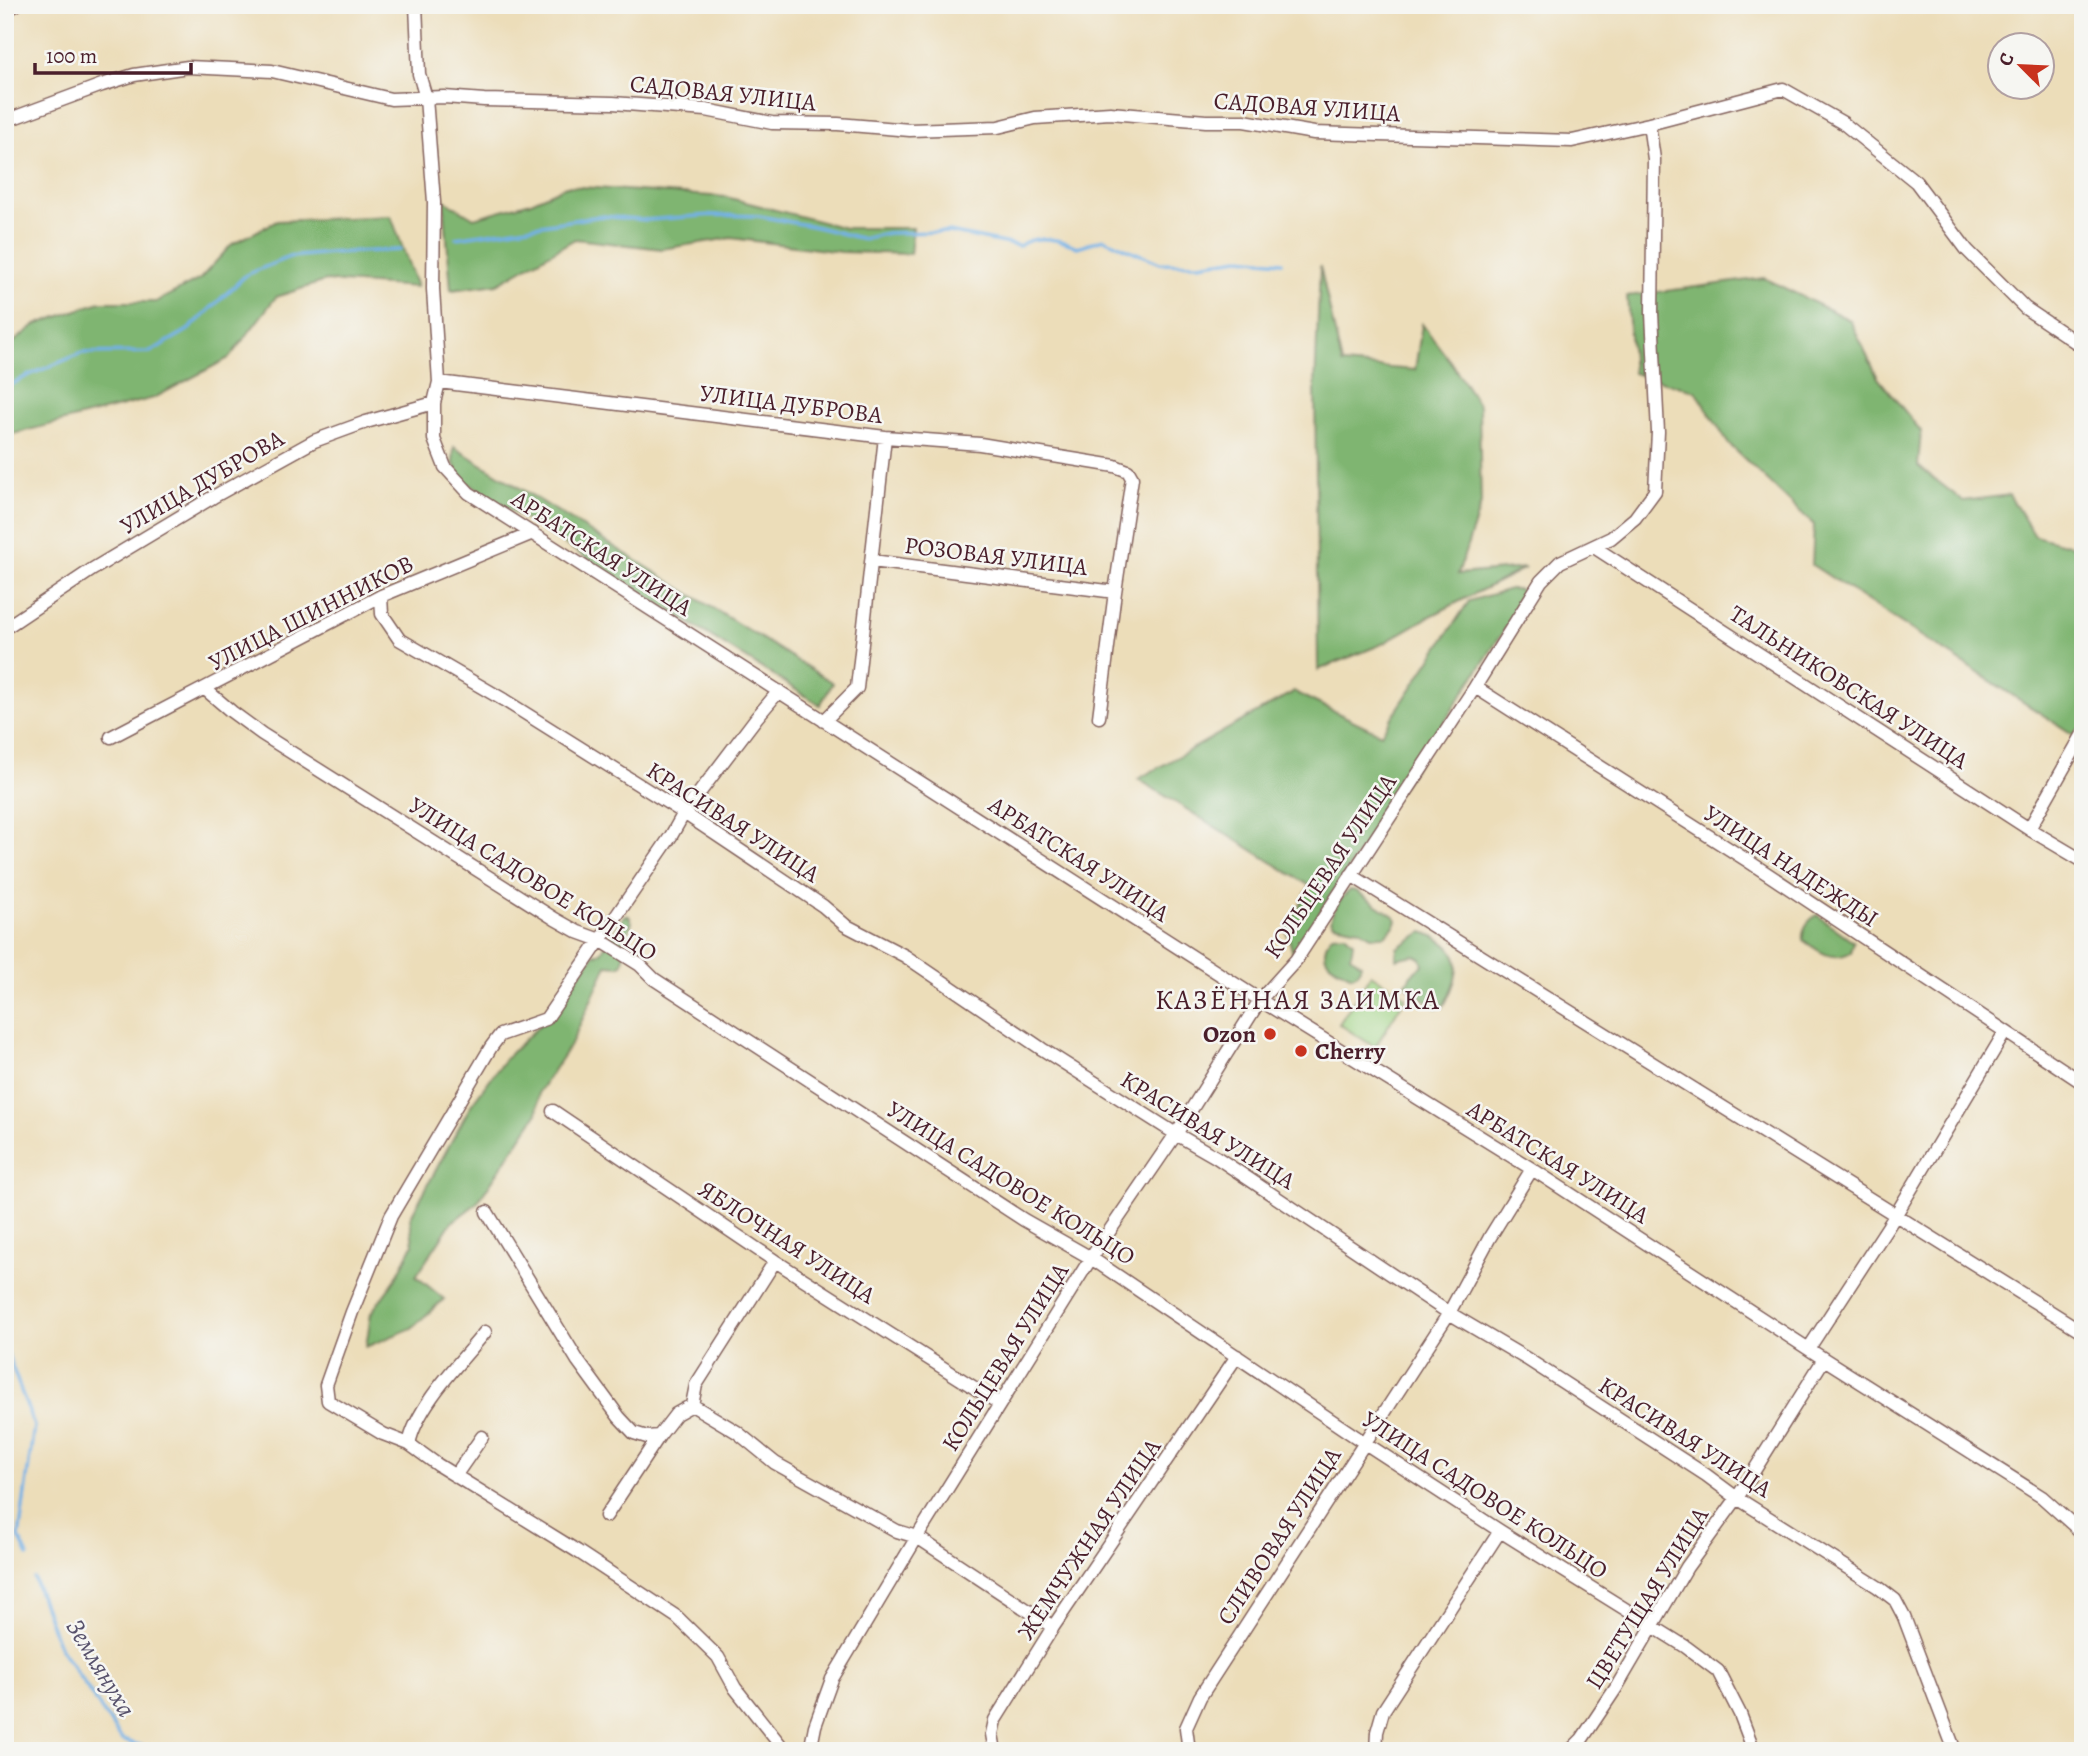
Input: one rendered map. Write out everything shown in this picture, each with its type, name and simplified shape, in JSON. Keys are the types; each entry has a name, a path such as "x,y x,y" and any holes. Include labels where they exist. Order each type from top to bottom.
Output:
{"street":[{"path":"5,11 16,5"},
{"name":"АРБАТСКАЯ УЛИЦА","path":"416,5 419,74 426,98 434,202 433,289 439,382 434,402 434,439 445,467 469,493 2042,1497 2083,1536"},
{"name":"САДОВАЯ УЛИЦА","path":"5,121 134,75 188,67 272,71 401,100 426,98 613,103 706,110 772,123 838,124 910,130 998,127 1035,117 1110,113 1206,121 1244,121 1314,133 1573,141 1783,89 1843,123 1916,182 1967,250 2025,308 2083,347"},
{"name":"КОЛЬЦЕВАЯ УЛИЦА","path":"810,1751 815,1726 832,1679 917,1536 1091,1258 1176,1134 1260,1000 1296,960 1475,687 1541,581 1560,562 1611,538 1635,518 1655,491 1658,432 1652,313 1654,159 1649,124"},
{"name":"УЛИЦА ДУБРОВА","path":"439,382 885,437 980,444 1101,463 1128,471 1132,478 1115,593"},
{"name":"УЛИЦА ДУБРОВА","path":"5,628 93,569 213,497 314,441 434,402"},
{"path":"824,721 857,688 885,437"},
{"name":"УЛИЦА ШИННИКОВ","path":"111,737 381,596 533,533"},
{"name":"ТАЛЬНИКОВСКАЯ УЛИЦА","path":"1594,547 2029,829 2083,861"},
{"name":"РОЗОВАЯ УЛИЦА","path":"872,561 1115,593"},
{"path":"1099,717 1115,593"},
{"name":"КРАСИВАЯ УЛИЦА","path":"381,596 383,614 399,639 504,700 684,813 822,906 845,925 905,956 1042,1049 1216,1157 1449,1313 1527,1359 1878,1587 1895,1600 1904,1617 1955,1751"},
{"name":"УЛИЦА НАДЕЖДЫ","path":"1475,687 1748,861 2083,1083"},
{"name":"УЛИЦА САДОВОЕ КОЛЬЦО","path":"205,689 262,734 555,919 600,940 640,965 654,978 1024,1220 1091,1258 1365,1443 1574,1579 1652,1625 1718,1671 1740,1714 1754,1751"},
{"path":"779,691 684,813 546,1019 500,1035 491,1047 391,1216 326,1385 328,1401 383,1434 409,1444 677,1617 718,1657 735,1688 785,1751"},
{"path":"2029,829 2083,734"},
{"path":"1351,875 2083,1332"},
{"path":"1809,1348 1895,1216 2005,1032"},
{"name":"ЯБЛОЧНАЯ УЛИЦА","path":"553,1111 775,1261 1000,1404"},
{"name":"СЛИВОВАЯ УЛИЦА","path":"1189,1751 1186,1728 1200,1697 1449,1313 1490,1237 1532,1169"},
{"path":"487,1212 578,1361 619,1417 634,1433 647,1437 659,1436"},
{"path":"606,1516 676,1414 692,1405 696,1385 775,1261"},
{"path":"409,1444 411,1432 420,1413 485,1332"},
{"name":"ЖЕМЧУЖНАЯ УЛИЦА","path":"995,1751 992,1734 995,1720 1053,1627 1237,1356"},
{"name":"ЦВЕТУЩАЯ УЛИЦА","path":"1570,1751 1582,1739 1616,1688 1687,1567 1737,1497 1824,1359"},
{"path":"692,1405 737,1432 775,1464 897,1531 917,1536 1053,1627"},
{"path":"455,1476 482,1437"},
{"path":"1376,1751 1382,1711 1500,1531"}],"green space":[{"path":"566,186 726,197 845,228 913,228 910,254 841,252 731,238 662,249 575,239 497,284 451,290 444,200 474,218 531,202"},
{"path":"391,216 417,287 325,281 276,297 229,358 154,398 9,435 5,443 5,349 35,325 100,302 156,302 200,279 232,244 277,221"},
{"path":"1320,266 1342,364 1415,370 1422,324 1479,406 1481,504 1458,574 1525,568 1380,645 1318,670 1315,387"},
{"path":"1764,278 1850,320 1878,378 1921,431 1918,466 1963,501 2009,495 2035,536 2083,549 2083,741 1812,565 1814,525 1728,443 1696,391 1633,373 1627,296"},
{"path":"454,447 833,683 820,705 461,479 453,462"},
{"path":"1510,589 1519,589 1524,593 1524,600 1293,953 1286,930 1310,886 1138,779 1294,692 1381,734 1469,601"},
{"path":"1350,890 1356,891 1395,917 1395,925 1385,936 1371,936 1359,929 1334,924 1331,920 1334,911"},
{"path":"625,915 629,916 632,922 623,963 619,966 607,965 572,1042 539,1092 537,1114 477,1203 451,1223 416,1276 444,1299 412,1328 366,1347 371,1313 395,1280 413,1245 410,1218 471,1105 505,1059 546,1019 594,955 601,952"},
{"path":"1817,915 1854,942 1851,952 1832,956 1820,952 1803,940 1806,926"},
{"path":"1423,932 1447,945 1457,962 1454,983 1443,1007 1436,1008 1406,984 1411,975 1423,965 1421,959 1414,955 1396,959 1397,948"},
{"path":"1345,934 1353,942 1351,956 1361,964 1358,973 1352,976 1332,965 1325,955 1332,935"},
{"path":"1371,974 1406,997 1375,1047 1339,1024"}],"waterway":[{"path":"456,238 601,216 647,220 712,215 759,216 863,239 887,233 949,232 1019,246 1032,240 1048,239 1077,247 1104,239 1160,263 1199,264 1240,258 1282,262"},
{"path":"5,388 82,353 150,352 188,330 246,275 289,257 400,250"},
{"name":"Землянуха","path":"5,1347 34,1426 19,1537 28,1556"},
{"name":"Землянуха","path":"34,1579 59,1646 122,1740 159,1751"}],"place":[{"name":"Ozon","path":"1270,1034"},
{"name":"Cherry","path":"1301,1051"}],"district":[{"name":"КАЗЁННАЯ ЗАИМКА","path":"1298,1000"}]}
